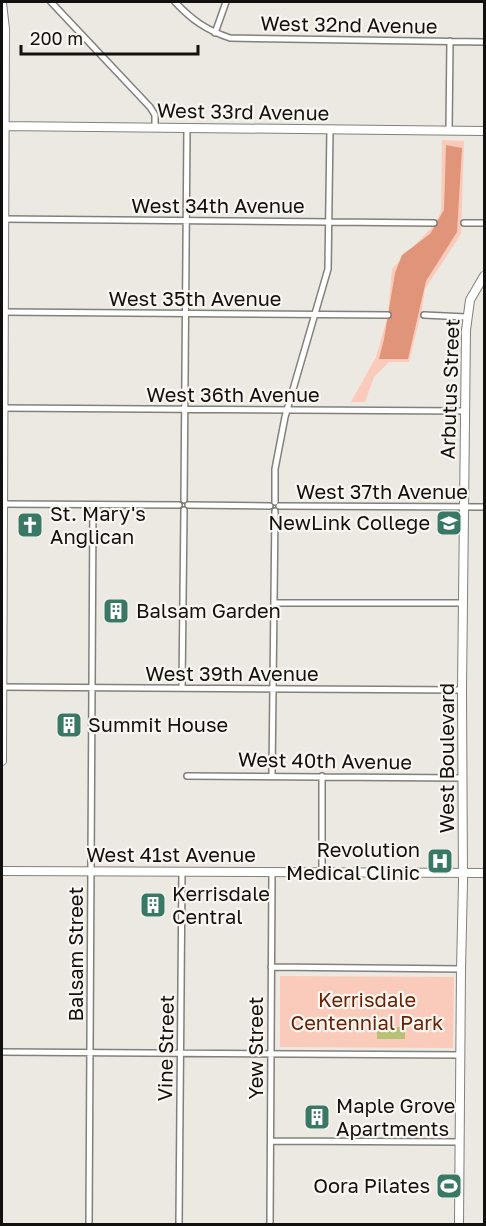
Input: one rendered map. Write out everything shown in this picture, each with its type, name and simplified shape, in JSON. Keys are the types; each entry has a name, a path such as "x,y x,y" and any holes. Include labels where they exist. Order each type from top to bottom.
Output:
{"street":[{"path":"51,2 150,107 155,115 155,127"},
{"path":"175,2 190,18 214,33 226,2"},
{"path":"2,3 5,29 2,312 2,761"},
{"name":"West 32nd Avenue","path":"214,33 230,38 484,42"},
{"path":"449,130 450,41"},
{"name":"West 33rd Avenue","path":"3,126 484,130"},
{"path":"182,688 187,128"},
{"path":"272,776 276,469 287,410 327,269 330,129"},
{"name":"West 34th Avenue","path":"3,219 434,223"},
{"path":"464,223 484,223"},
{"name":"Arbutus Street","path":"464,507 466,317 470,300 484,276"},
{"name":"West 35th Avenue","path":"2,312 388,315"},
{"path":"424,315 466,317"},
{"name":"West 36th Avenue","path":"2,408 465,411"},
{"name":"West 37th Avenue","path":"2,504 484,507"},
{"name":"Balsam Street","path":"89,1224 93,505"},
{"name":"West Boulevard","path":"459,1224 464,873 462,690 464,507"},
{"path":"274,603 463,603"},
{"name":"West 39th Avenue","path":"2,687 462,690"},
{"name":"West 40th Avenue","path":"187,776 463,778"},
{"path":"321,777 322,873"},
{"name":"West 41st Avenue","path":"2,871 484,873"},
{"name":"Vine Street","path":"179,1224 182,872"},
{"name":"Yew Street","path":"270,1224 272,872"},
{"path":"271,968 461,969"},
{"path":"2,1053 460,1055"},
{"path":"271,1141 460,1142"}],"green space":[{"path":"442,140 464,141 461,234 425,289 409,362 389,362 374,377 365,402 351,402 376,357 388,315 392,269 436,223 441,211"},
{"name":"Kerrisdale Centennial Park","path":"280,976 454,977 453,1048 280,1047"}],"shaded area":[{"path":"446,145 462,148 457,232 426,281 408,359 379,359 395,273 402,255 430,234 444,210"},
{"path":"377,1027 405,1027 405,1039 377,1039"}],"place":[{"name":"NewLink College","path":"449,523"},
{"name":"St. Mary's Anglican","path":"30,525"},
{"name":"Balsam Garden","path":"116,611"},
{"name":"Summit House","path":"69,725"},
{"name":"Revolution Medical Clinic","path":"440,861"},
{"name":"Kerrisdale Central","path":"153,905"},
{"name":"Maple Grove Apartments","path":"317,1117"},
{"name":"Oora Pilates","path":"449,1186"}]}
